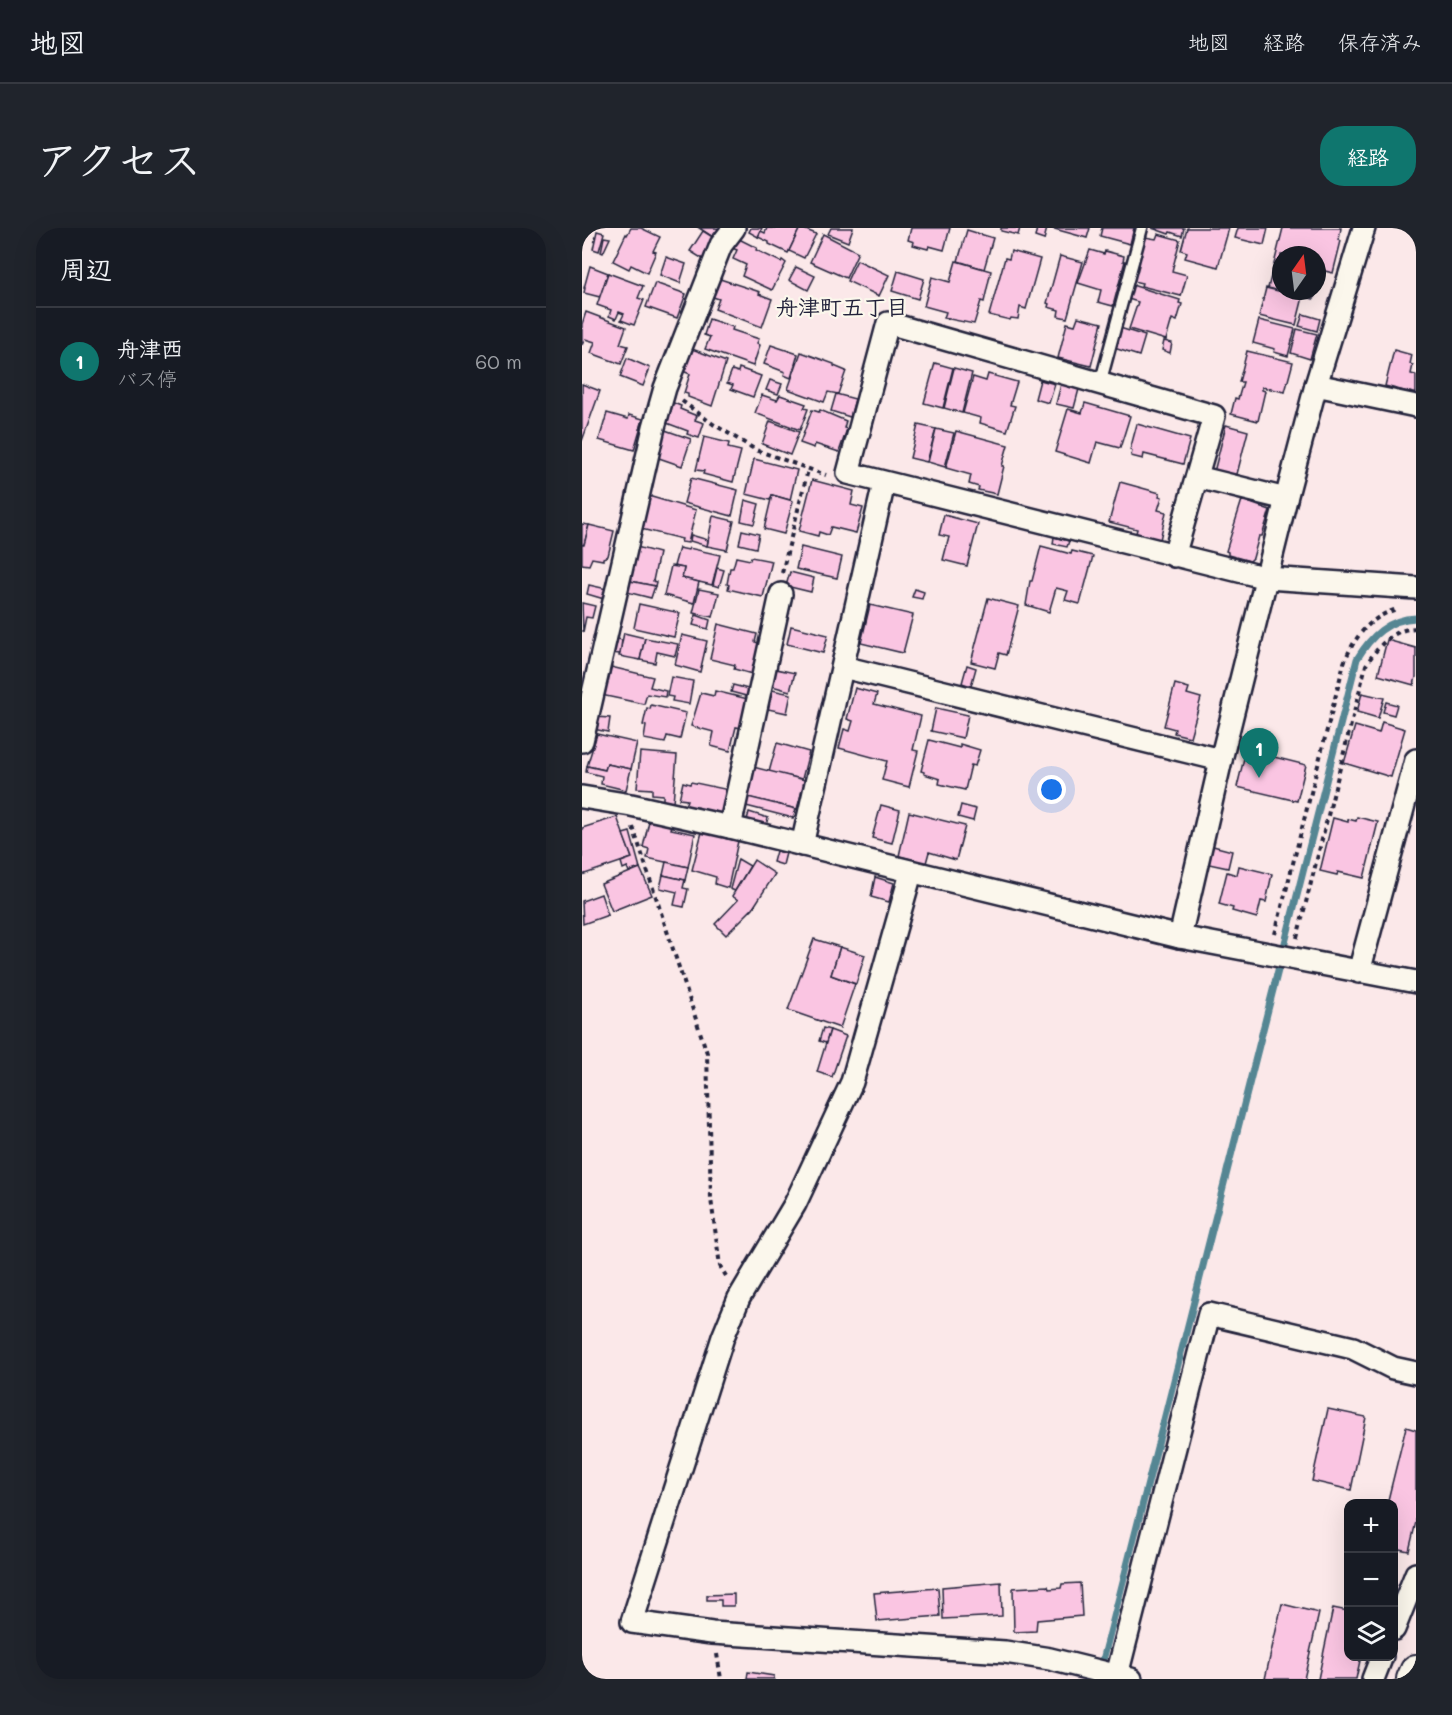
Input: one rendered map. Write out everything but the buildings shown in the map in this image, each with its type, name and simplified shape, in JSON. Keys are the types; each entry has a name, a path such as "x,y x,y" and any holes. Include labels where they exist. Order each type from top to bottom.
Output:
{"street":[{"path":"582,741 609,616 665,388 721,245 734,228"},
{"path":"1180,937 1286,499 1316,385 1364,228"},
{"path":"1174,556 1214,416 888,323 848,473 1174,556 1267,578 1416,588"},
{"path":"1316,385 1416,406"},
{"path":"1197,477 1286,499"},
{"path":"802,845 884,483"},
{"path":"730,827 781,594"},
{"path":"843,667 1221,760"},
{"path":"1359,972 1416,760"},
{"path":"582,797 631,805 730,827 1180,937 1416,982"},
{"path":"911,873 852,1082 795,1203 739,1298 723,1337 632,1622 712,1633 1005,1652 1050,1659 1114,1676 1209,1314 1353,1348 1393,1368 1416,1373"},
{"path":"1398,1619 1416,1574"},
{"path":"1373,1679 1380,1661"},
{"path":"1412,1679 1416,1670"}],"lane":[{"path":"1100,384 1142,228"}],"path":[{"path":"665,388 713,424 756,450 808,470 828,475"},
{"path":"781,594 778,588 808,470"},
{"path":"1281,957 1344,663 1352,642 1369,624 1391,611 1402,608"},
{"path":"1281,957 1366,665 1377,648 1392,636 1410,628 1416,628"},
{"path":"631,805 633,832 708,1053 711,1199 720,1266 739,1298"}],"waterway":[{"path":"1101,1668 1357,659 1381,630 1397,622 1416,618"}],"place":[{"name":"舟津西","path":"1259,778"}],"district":[{"name":"舟津町五丁目","path":"842,307"}]}
